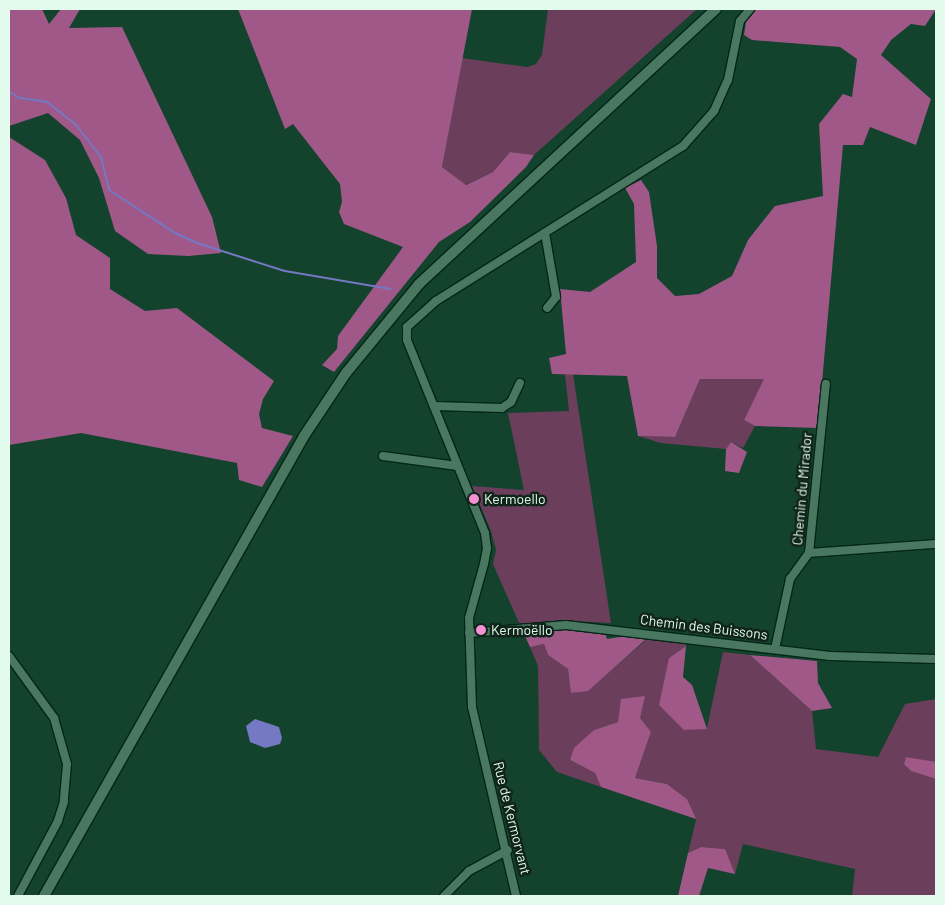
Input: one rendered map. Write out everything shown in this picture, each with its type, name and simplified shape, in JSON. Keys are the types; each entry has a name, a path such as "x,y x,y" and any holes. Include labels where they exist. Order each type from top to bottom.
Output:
{"main road":[{"path":"44,896 304,436 346,373 419,284 716,9"}],"street":[{"name":"Rue de Kermorvant","path":"516,896 508,850 472,707 469,633 474,596 487,548 485,533 407,340 407,327 436,300 683,146 714,111 728,80 740,22 750,9"},
{"path":"545,233 556,297 547,308"},
{"path":"435,406 502,408 512,402 520,383"},
{"name":"Chemin du Mirador","path":"775,649 790,579 809,553 826,384"},
{"path":"383,456 457,466"},
{"path":"809,553 936,544"},
{"name":"Chemin des Buissons","path":"469,633 566,625 882,660 936,659"},
{"path":"9,656 54,718 67,764 64,802 58,821 18,896"},
{"path":"444,896 468,871 508,850"}],"shaded area":[{"path":"9,9 42,9 49,24 61,9 80,9 69,28 122,27 212,217 221,253 188,256 148,254 115,231 99,178 80,140 48,113 9,126"},
{"path":"238,9 472,9 442,167 466,185 493,172 510,152 534,155 526,167 470,222 439,242 334,372 322,365 337,349 338,336 403,247 344,224 339,212 342,202 340,184 293,124 285,129"},
{"path":"548,9 697,9 534,155 510,152 493,172 465,185 442,167 462,58 527,67 536,64 542,55"},
{"path":"756,9 936,9 925,26 911,24 891,40 881,55 931,99 916,145 870,127 863,145 843,145 818,428 755,426 744,420 764,379 700,379 675,437 638,436 627,376 552,374 549,358 566,354 560,289 590,292 636,262 634,204 625,188 641,180 649,192 657,246 657,278 675,296 699,294 732,276 748,240 775,206 823,196 819,124 843,94 852,97 857,59 840,47 752,40 744,35 746,22"},
{"path":"9,137 45,160 66,198 76,235 110,258 110,289 145,311 177,308 274,381 263,399 259,414 262,428 293,436 262,487 239,480 237,463 81,433 9,445"},
{"path":"565,374 573,374 611,623 570,621 520,625 493,564 496,550 491,531 472,486 524,490 508,413 569,411"},
{"path":"700,379 765,379 744,420 755,426 743,448 731,442 726,449 661,443 638,436 675,437"},
{"path":"731,442 747,452 739,473 725,471 726,449"},
{"path":"559,629 605,633 607,639 632,635 645,640 588,691 571,693 568,669 548,655 544,644 530,647 524,634"},
{"path":"632,635 686,642 686,646 669,658 684,730 707,728 723,652 750,655 812,711 816,749 878,757 905,704 936,699 936,764 907,757 904,763 911,771 936,779 936,896 852,896 855,869 743,844 735,874 724,849 701,847 688,853 696,820 687,799 667,784 635,778 651,732 618,722 594,730 570,760 595,773 601,787 557,772 539,750 538,666 530,647 544,644 548,655 568,669 572,693 588,690 645,641"},
{"path":"686,646 683,677 692,685 707,729 684,730 659,705 669,658"},
{"path":"750,655 817,661 818,683 832,708 812,711"},
{"path":"645,696 640,718 651,732 635,778 667,784 687,799 696,819 601,787 595,773 570,760 574,748 594,730 618,722 621,699"},
{"path":"906,757 936,762 936,779 911,771 904,764"},
{"path":"701,847 725,849 735,874 708,868 699,896 678,896 688,853"}],"water":[{"path":"255,719 279,727 282,738 280,744 265,748 250,742 246,726"}],"waterway":[{"path":"9,92 20,98 47,102 76,125 101,157 109,190 175,233 197,243 285,271 390,289"}],"place":[{"name":"Kermoello","path":"474,499"},
{"name":"Kermoëllo","path":"481,630"}]}
